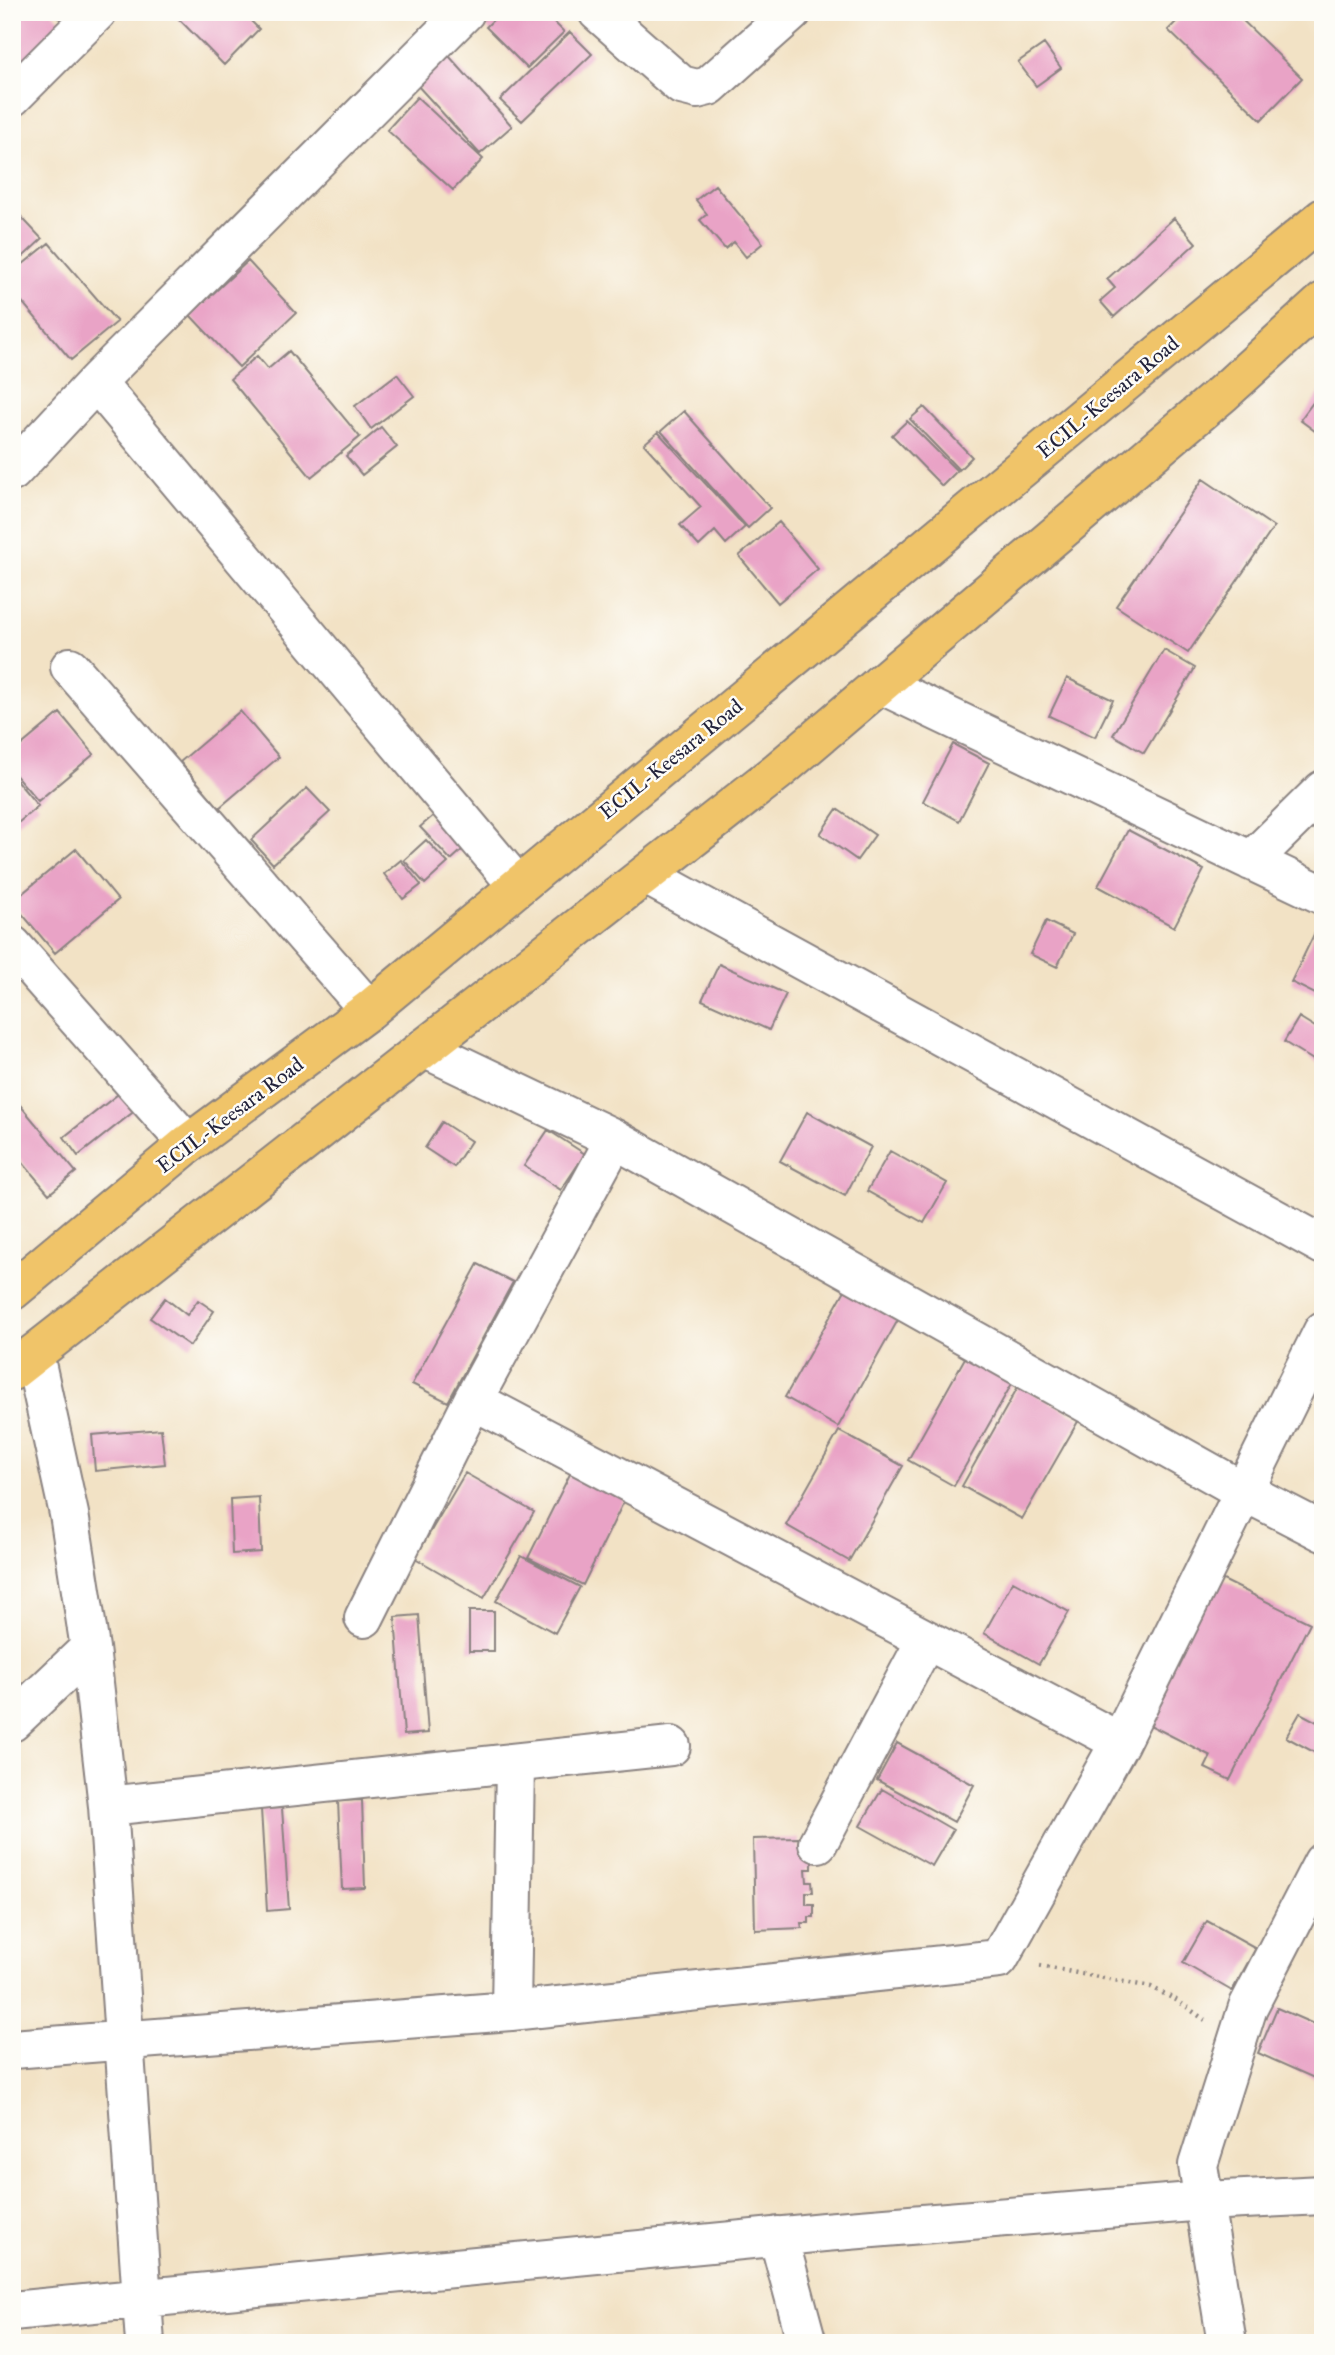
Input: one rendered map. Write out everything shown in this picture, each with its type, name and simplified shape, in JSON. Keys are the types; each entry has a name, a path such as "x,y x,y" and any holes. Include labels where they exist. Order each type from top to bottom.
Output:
{"main road":[{"name":"ECIL-Keesara Road","path":"12,1291 188,1144 369,1010 1323,218"},
{"path":"23,1362 778,771 1212,402 1323,302"}],"street":[{"path":"12,97 97,12"},
{"path":"12,472 96,383 465,12"},
{"path":"598,12 681,85 697,89 709,86 792,12"},
{"path":"96,383 518,886"},
{"path":"70,667 369,1010"},
{"path":"880,684 1323,895"},
{"path":"1251,861 1323,790"},
{"path":"646,875 1323,1245"},
{"path":"14,950 188,1144"},
{"path":"424,1048 615,1139 1245,1492 1323,1532"},
{"path":"364,1618 473,1400 615,1139"},
{"path":"12,2049 125,2038 511,2011 999,1959 1120,1742 1323,1331"},
{"path":"23,1362 69,1514 90,1648 108,1806 145,2343"},
{"path":"473,1400 1120,1742"},
{"path":"818,1843 926,1640"},
{"path":"12,1722 90,1648"},
{"path":"108,1806 671,1746"},
{"path":"511,2011 515,1764"},
{"path":"1227,2343 1198,2165 1248,2007 1323,1862"},
{"path":"12,2311 778,2236 1204,2201 1323,2195"},
{"path":"778,2236 807,2343"}],"path":[{"path":"999,1959 1151,1987 1178,2001 1237,2043"}],"building":[{"path":"12,12 52,12 61,20 12,76"},
{"path":"172,12 242,12 259,29 224,65"},
{"path":"501,12 544,12 564,32 527,68 486,27"},
{"path":"1186,12 1234,12 1302,78 1261,120 1168,30"},
{"path":"570,32 592,54 522,121 500,100"},
{"path":"1044,44 1061,68 1036,86 1018,62"},
{"path":"449,56 512,126 480,154 417,85"},
{"path":"417,97 483,159 453,190 387,130"},
{"path":"715,185 763,243 746,257 734,242 725,249 700,220 707,214 696,200"},
{"path":"12,207 42,239 12,267"},
{"path":"1174,218 1196,243 1114,317 1100,301 1115,288 1107,279"},
{"path":"49,243 117,322 71,360 12,290 12,273"},
{"path":"248,261 296,313 239,367 190,315"},
{"path":"289,351 360,437 311,477 230,379 257,356 268,369"},
{"path":"397,374 414,396 371,429 355,406"},
{"path":"1323,389 1323,437 1300,420"},
{"path":"924,407 972,457 959,470 910,419"},
{"path":"684,411 770,508 748,528 661,431"},
{"path":"907,421 957,471 942,486 892,435"},
{"path":"381,427 397,447 362,475 346,456"},
{"path":"658,432 745,527 726,544 715,531 699,546 680,525 701,507 644,444"},
{"path":"1203,479 1274,527 1188,653 1116,606"},
{"path":"779,522 818,569 778,603 739,556"},
{"path":"1164,650 1195,668 1144,753 1113,735"},
{"path":"1067,678 1113,700 1095,737 1049,716"},
{"path":"240,711 279,757 219,808 180,762"},
{"path":"60,713 94,754 38,801 12,771 12,753"},
{"path":"953,744 989,763 959,821 923,801"},
{"path":"12,775 38,806 12,828"},
{"path":"307,788 330,812 273,864 251,840"},
{"path":"441,809 472,841 451,860 420,827"},
{"path":"837,809 875,835 857,860 820,834"},
{"path":"1128,830 1204,870 1174,927 1098,886"},
{"path":"426,840 448,863 425,884 404,860"},
{"path":"76,849 118,900 55,953 12,902"},
{"path":"401,860 421,885 403,899 384,874"},
{"path":"1046,921 1073,934 1057,967 1030,954"},
{"path":"1317,928 1323,931 1323,998 1291,982"},
{"path":"719,964 786,994 769,1030 702,1000"},
{"path":"1299,1017 1323,1032 1323,1066 1284,1042"},
{"path":"122,1091 137,1109 78,1156 64,1137"},
{"path":"20,1105 76,1172 49,1194 12,1150 12,1111"},
{"path":"807,1112 871,1147 845,1196 780,1161"},
{"path":"442,1122 471,1141 454,1167 425,1148"},
{"path":"548,1130 585,1154 561,1190 524,1166"},
{"path":"890,1151 947,1183 924,1223 867,1191"},
{"path":"478,1264 513,1282 448,1402 412,1384"},
{"path":"845,1290 898,1320 838,1427 785,1397"},
{"path":"165,1298 187,1315 198,1300 214,1311 190,1346 150,1318"},
{"path":"971,1347 1018,1373 954,1486 908,1460"},
{"path":"1019,1385 1080,1418 1022,1519 962,1486"},
{"path":"161,1429 165,1464 95,1471 92,1435"},
{"path":"839,1431 903,1466 849,1561 786,1525"},
{"path":"572,1470 626,1497 583,1585 528,1558"},
{"path":"465,1473 534,1512 484,1598 415,1558"},
{"path":"259,1497 261,1552 232,1554 230,1499"},
{"path":"521,1556 580,1587 555,1633 496,1601"},
{"path":"1213,1575 1310,1623 1230,1780 1205,1768 1211,1756 1140,1720"},
{"path":"1013,1581 1069,1612 1039,1664 984,1633"},
{"path":"469,1611 494,1611 494,1651 469,1651"},
{"path":"419,1615 428,1733 404,1735 395,1617"},
{"path":"1300,1713 1323,1725 1323,1757 1286,1737"},
{"path":"897,1743 974,1785 954,1822 877,1780"},
{"path":"882,1789 953,1830 932,1866 860,1826"},
{"path":"362,1800 365,1888 342,1889 338,1801"},
{"path":"282,1808 289,1909 267,1911 261,1809"},
{"path":"799,1838 799,1849 807,1848 812,1858 812,1869 806,1869 807,1882 812,1882 813,1892 806,1892 806,1904 814,1904 814,1917 809,1917 809,1923 801,1923 802,1928 755,1930 753,1839"},
{"path":"1207,1921 1256,1948 1232,1991 1183,1963"},
{"path":"1277,2008 1323,2028 1323,2082 1258,2053"}]}
